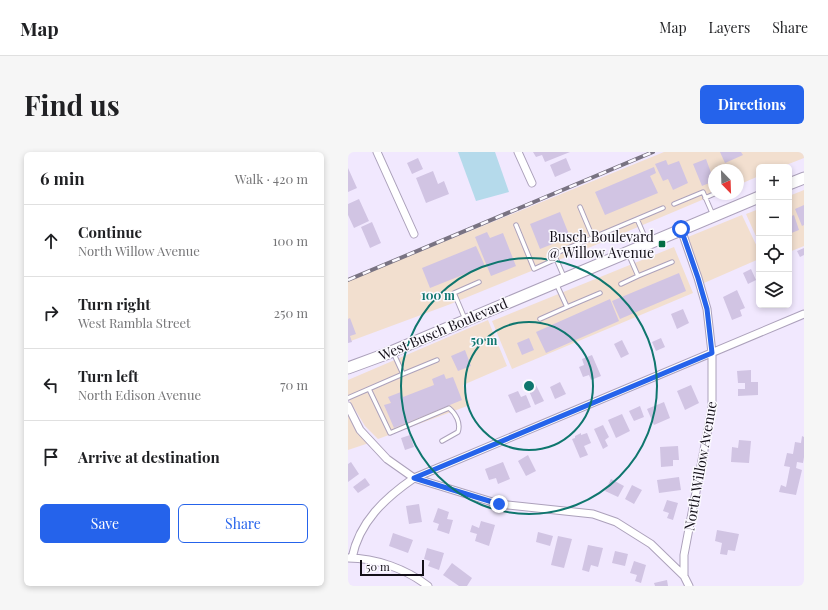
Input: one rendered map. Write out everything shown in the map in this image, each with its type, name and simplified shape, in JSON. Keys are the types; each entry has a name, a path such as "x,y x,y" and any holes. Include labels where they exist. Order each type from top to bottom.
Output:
{"main road":[{"path":"792,183 804,178"},
{"name":"West Busch Boulevard","path":"348,368 393,351 756,198"}],"street":[{"path":"377,152 414,234"},
{"path":"518,152 532,183"},
{"name":"North Willow Avenue","path":"681,229 707,309 712,353 712,408 684,556 684,576 688,586"},
{"path":"428,586 419,579 385,564 368,559 350,558 360,532 374,512 396,490 414,478 804,314"},
{"path":"348,406 360,430 387,459 414,478 499,504 593,514 616,522 651,544 684,576"}],"lane":[{"path":"674,204 703,192 713,216"},
{"path":"580,207 593,238"},
{"path":"566,307 554,254 663,208"},
{"path":"637,219 647,244"},
{"path":"516,225 534,269 556,259"},
{"path":"628,252 638,276"},
{"path":"621,284 672,262"},
{"path":"465,320 454,293 479,282"},
{"path":"540,319 600,293"},
{"path":"393,351 403,374"},
{"path":"348,398 437,360"},
{"path":"369,389 390,434 449,408 456,414 459,428 458,432 442,441"}],"shaded area":[{"path":"664,152 804,152 804,158 789,164 756,164 756,177 744,182 744,164 708,164 708,197 448,305 348,342 348,281"},
{"path":"804,190 804,246 792,251 792,200 792,195"},
{"path":"756,210 756,236 746,214"},
{"path":"742,215 756,245 756,260 704,283 688,237"},
{"path":"674,247 693,293 512,369 492,321"},
{"path":"488,320 507,366 463,385 470,405 378,439 365,426 348,398 348,380"},
{"path":"348,415 358,431 369,443 348,450"}],"water":[{"path":"458,152 495,152 509,192 476,201"}],"building":[{"path":"533,152 570,152 545,162 542,155 536,157"},
{"path":"720,152 741,152 743,155 725,163"},
{"path":"418,158 423,169 412,174 407,163"},
{"path":"566,158 571,170 555,177 550,165"},
{"path":"706,159 708,164 708,184 702,186 693,164"},
{"path":"666,160 668,165 679,161 688,183 673,190 668,179 663,181 655,164"},
{"path":"654,167 656,173 650,176 658,193 605,215 595,192"},
{"path":"348,168 357,188 348,192"},
{"path":"433,171 438,184 444,181 449,194 426,203 416,178"},
{"path":"359,199 369,221 354,228 348,215 348,204"},
{"path":"804,205 804,225 802,226 795,209"},
{"path":"560,212 570,237 540,249 530,224"},
{"path":"794,215 799,230 792,233 792,216"},
{"path":"372,222 381,243 370,248 361,227"},
{"path":"487,232 490,238 503,233 516,266 491,276 475,237"},
{"path":"476,246 485,266 430,288 422,268"},
{"path":"804,248 804,255 800,257 797,251"},
{"path":"751,269 756,280 748,284 743,273"},
{"path":"679,273 686,291 620,319 612,301"},
{"path":"737,290 745,308 740,310 742,316 732,320 723,297"},
{"path":"610,299 619,321 546,353 536,332"},
{"path":"683,309 689,323 677,329 671,314"},
{"path":"350,318 356,334 350,336 352,342 348,343 348,319"},
{"path":"529,338 534,350 522,355 517,343"},
{"path":"661,338 665,347 656,351 652,342"},
{"path":"622,340 629,354 621,358 614,344"},
{"path":"465,350 471,366 458,371 451,356"},
{"path":"592,355 601,376 591,380 589,375 583,377 579,367 584,365 582,359"},
{"path":"751,370 751,382 758,382 758,395 738,396 738,389 745,389 745,383 738,383 737,371"},
{"path":"444,374 446,379 453,377 462,400 394,428 384,405 391,403 388,397 401,392 403,397 434,385 432,379"},
{"path":"534,381 544,401 535,405 526,384"},
{"path":"560,382 566,394 555,399 550,387"},
{"path":"691,385 699,403 685,410 677,391"},
{"path":"518,391 521,397 526,395 531,407 516,413 508,395"},
{"path":"664,402 670,418 654,425 647,409"},
{"path":"640,406 644,417 634,421 629,411"},
{"path":"622,414 630,431 616,438 608,420"},
{"path":"603,425 609,437 605,440 608,446 603,449 594,429"},
{"path":"581,433 581,435 587,433 591,443 584,446 588,455 580,458 572,439"},
{"path":"410,435 414,447 405,450 401,438"},
{"path":"802,436 804,437 804,457 803,463 797,462 796,468 802,470 796,495 779,492 781,485 786,487 790,467 784,466 787,453 793,454 795,442 801,443"},
{"path":"739,440 751,441 749,463 731,462 732,447 738,448"},
{"path":"678,446 679,460 673,460 673,466 661,467 660,447"},
{"path":"528,455 536,471 526,476 518,461"},
{"path":"351,462 359,474 348,482 348,464"},
{"path":"503,462 510,479 498,484 496,478 489,480 485,469"},
{"path":"679,477 681,490 659,493 657,480"},
{"path":"365,478 370,485 358,493 353,487"},
{"path":"611,479 624,486 618,497 605,491"},
{"path":"632,485 642,490 634,504 625,499"},
{"path":"667,500 678,503 673,520 667,518 669,513 663,511"},
{"path":"419,504 422,522 409,524 406,506"},
{"path":"438,508 449,512 447,519 453,520 449,534 437,530 439,524 433,522"},
{"path":"481,521 495,525 489,546 475,541 477,534 470,532 472,525 479,528"},
{"path":"717,530 739,534 735,551 728,550 727,555 720,554 722,543 715,541"},
{"path":"538,532 553,536 550,546 536,542"},
{"path":"393,533 413,540 408,553 389,546"},
{"path":"558,536 572,539 564,568 551,565"},
{"path":"588,545 603,548 598,567 591,565 589,572 582,570"},
{"path":"427,548 444,553 439,570 428,566 430,561 424,559"},
{"path":"615,551 628,554 625,566 612,563"},
{"path":"634,561 646,565 641,583 635,581 637,575 630,573"},
{"path":"452,563 472,578 467,586 459,586 443,575"},
{"path":"667,580 668,586 655,586 654,583"}],"railway":[{"path":"348,280 653,152"}],"place":[{"name":"Busch Boulevard @ Willow Avenue","path":"662,244"}],"route":[{"path":"499,504 414,478 712,353 707,309 681,229"}]}
